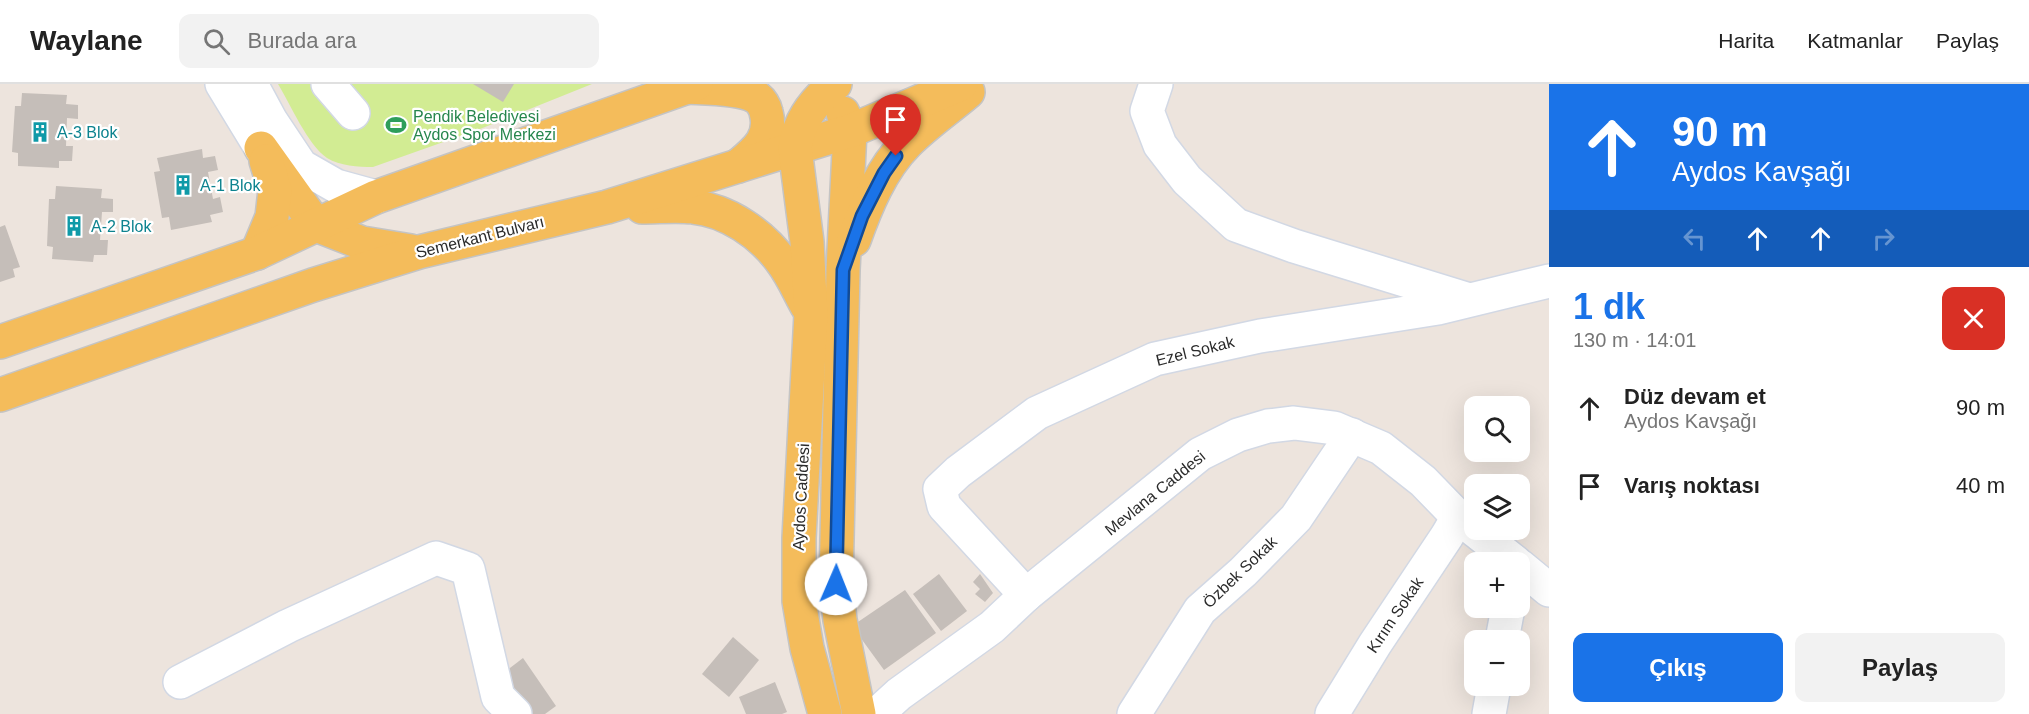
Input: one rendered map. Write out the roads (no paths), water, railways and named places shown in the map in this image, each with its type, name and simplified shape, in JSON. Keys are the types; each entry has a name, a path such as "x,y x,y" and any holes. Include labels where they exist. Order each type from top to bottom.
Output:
{"main road":[{"name":"Semerkant Bulvarı","path":"0,395 313,285 419,252 607,207 795,149 850,131 961,84"},
{"path":"843,270 862,216 884,173 896,156 907,143 978,84"},
{"path":"795,149 802,121 830,85 850,131 843,270 836,584 840,620 859,714"},
{"path":"0,342 257,254 376,197 691,86 731,90 756,97 764,107 768,129 762,142 738,166"},
{"path":"261,148 316,225 362,243 419,252"},
{"path":"257,254 272,217 275,189 261,148"},
{"name":"Aydos Caddesi","path":"795,149 807,242 811,314 798,579 802,624 825,714"},
{"path":"607,207 693,207 720,213 761,240 782,262 811,314"}],"street":[{"path":"222,84 261,148"},
{"path":"251,84 301,166 336,186 376,197"},
{"path":"328,84 353,113"},
{"path":"1151,97 1160,146 1180,171 1236,225 1294,246 1470,300"},
{"name":"Ezel Sokak","path":"1026,596 944,506 940,489 958,472 1037,413 1155,359 1260,336 1438,308 1549,281"},
{"name":"Mevlana Caddesi","path":"877,714 899,694 992,627 1026,596 1200,454 1238,435 1268,426 1294,423 1334,428 1381,448 1423,481 1458,517 1502,552"},
{"name":"Özbek Sokak","path":"1134,714 1200,610 1243,572 1296,518 1353,435"},
{"name":"Kırım Sokak","path":"1332,714 1458,517"},
{"path":"180,682 288,626 436,558 468,569 498,697 515,714"},
{"name":"Mevlana Caddesi","path":"1530,575 1549,590"},
{"path":"1489,714 1492,696"}],"place":[{"name":"Pendik Belediyesi Aydos Spor Merkezi","path":"396,125"},
{"name":"A-3 Blok","path":"40,132"},
{"name":"A-1 Blok","path":"183,185"},
{"name":"A-2 Blok","path":"74,226"}]}
